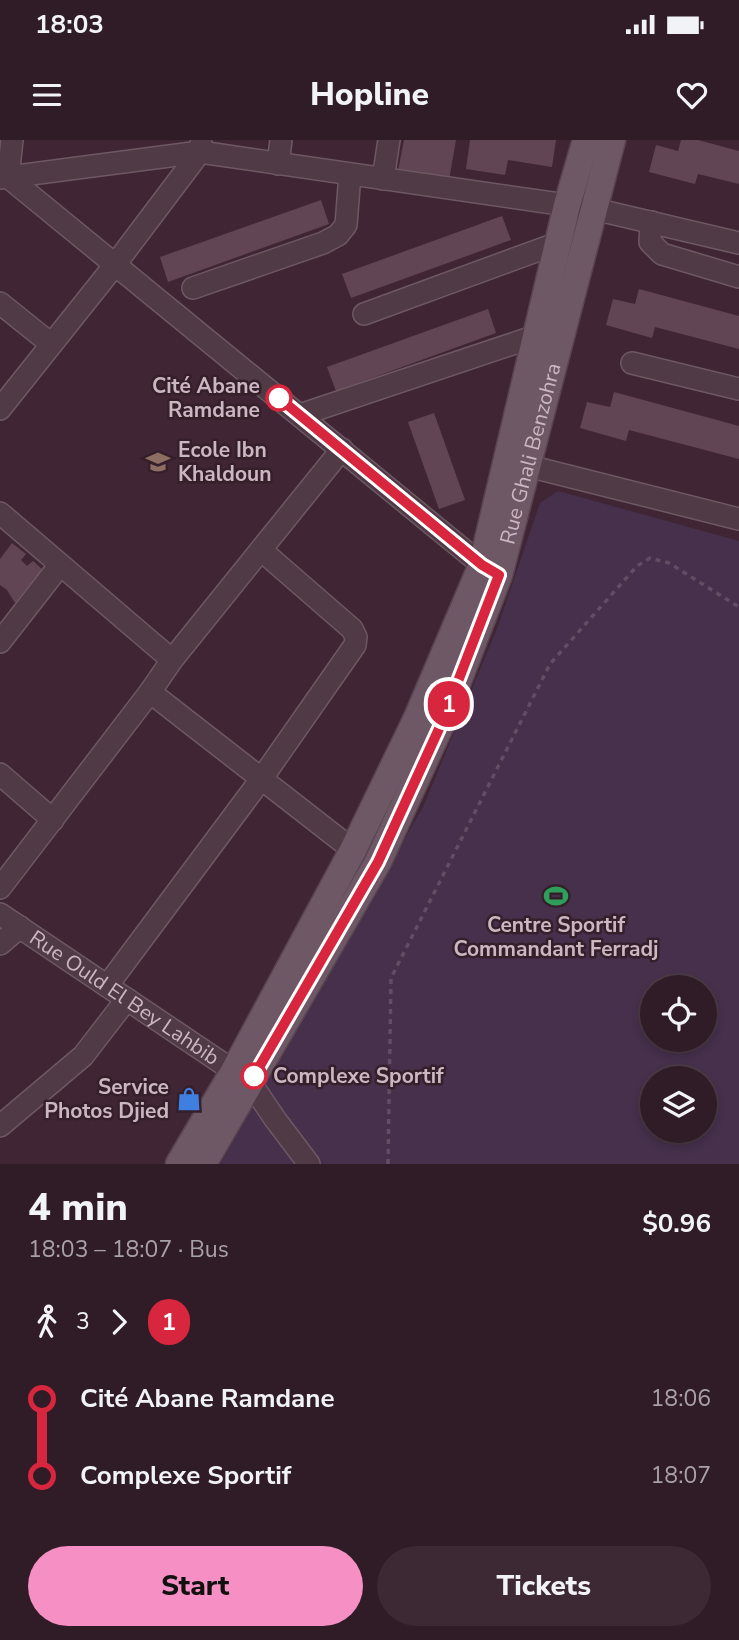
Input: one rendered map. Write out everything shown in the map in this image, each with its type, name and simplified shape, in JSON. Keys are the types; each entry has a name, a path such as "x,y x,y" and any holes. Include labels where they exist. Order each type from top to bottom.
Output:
{"main road":[{"name":"Rue Ghali Benzohra","path":"203,1164 242,1076 490,570 536,336 567,205 586,140"},
{"name":"Rue Ghali Benzohra","path":"179,1164 242,1076 378,862 443,720 490,570 528,466 612,140"}],"street":[{"path":"4,178 12,140"},
{"path":"278,164 281,140"},
{"path":"383,179 389,140"},
{"path":"4,178 201,146 278,164 594,209 739,243"},
{"path":"2,403 114,266 201,146"},
{"path":"193,288 323,243 338,235 346,225 350,174"},
{"path":"4,178 490,570"},
{"path":"651,222 650,242 662,254 739,277"},
{"path":"364,314 558,243"},
{"path":"0,303 51,344"},
{"path":"300,415 536,336"},
{"path":"632,363 739,389"},
{"path":"0,888 172,660 342,449"},
{"path":"528,466 739,519"},
{"path":"0,513 172,660"},
{"path":"107,986 262,778 355,645 356,637 352,629 261,550"},
{"path":"0,642 60,565"},
{"path":"150,692 353,850"},
{"path":"0,774 52,820"},
{"name":"Rue Ould El Bey Lahbib","path":"0,914 242,1076"},
{"path":"0,944 20,927"},
{"path":"0,1126 83,1056 127,999"},
{"path":"242,1076 309,1164"}],"path":[{"path":"388,1164 391,978 550,664 637,566 650,558 669,564 739,607"}],"shaded area":[{"name":"Centre Sportif Commandant Ferradj","path":"558,491 739,541 739,1164 220,1164 424,805 498,626 540,503"}],"building":[{"path":"404,140 456,140 449,180 398,171"},
{"path":"470,140 556,140 552,167 508,160 505,175 466,169"},
{"path":"681,140 698,140 739,151 739,184 698,174 695,184 649,172 656,145 678,151"},
{"path":"321,200 329,224 168,282 160,257"},
{"path":"502,216 511,240 351,298 342,274"},
{"path":"639,289 739,316 739,349 655,327 652,338 606,325 613,299 635,304"},
{"path":"488,309 496,333 336,391 327,367"},
{"path":"614,392 739,426 739,459 629,430 626,441 580,428 587,402 610,407"},
{"path":"434,413 465,500 439,509 408,422"},
{"path":"12,543 26,554 21,560 27,566 33,561 43,570 15,603 7,590 0,585 0,559"}],"bus line":[{"name":"1","path":"254,1076 378,862 443,720 499,575 482,565 279,398"}],"place":[{"name":"Cité Abane Ramdane","path":"279,398"},
{"name":"Ecole Ibn Khaldoun","path":"158,462"},
{"name":"Centre Sportif Commandant Ferradj","path":"556,896"},
{"name":"Complexe Sportif","path":"254,1076"},
{"name":"Service Photos Djied","path":"189,1099"}]}
